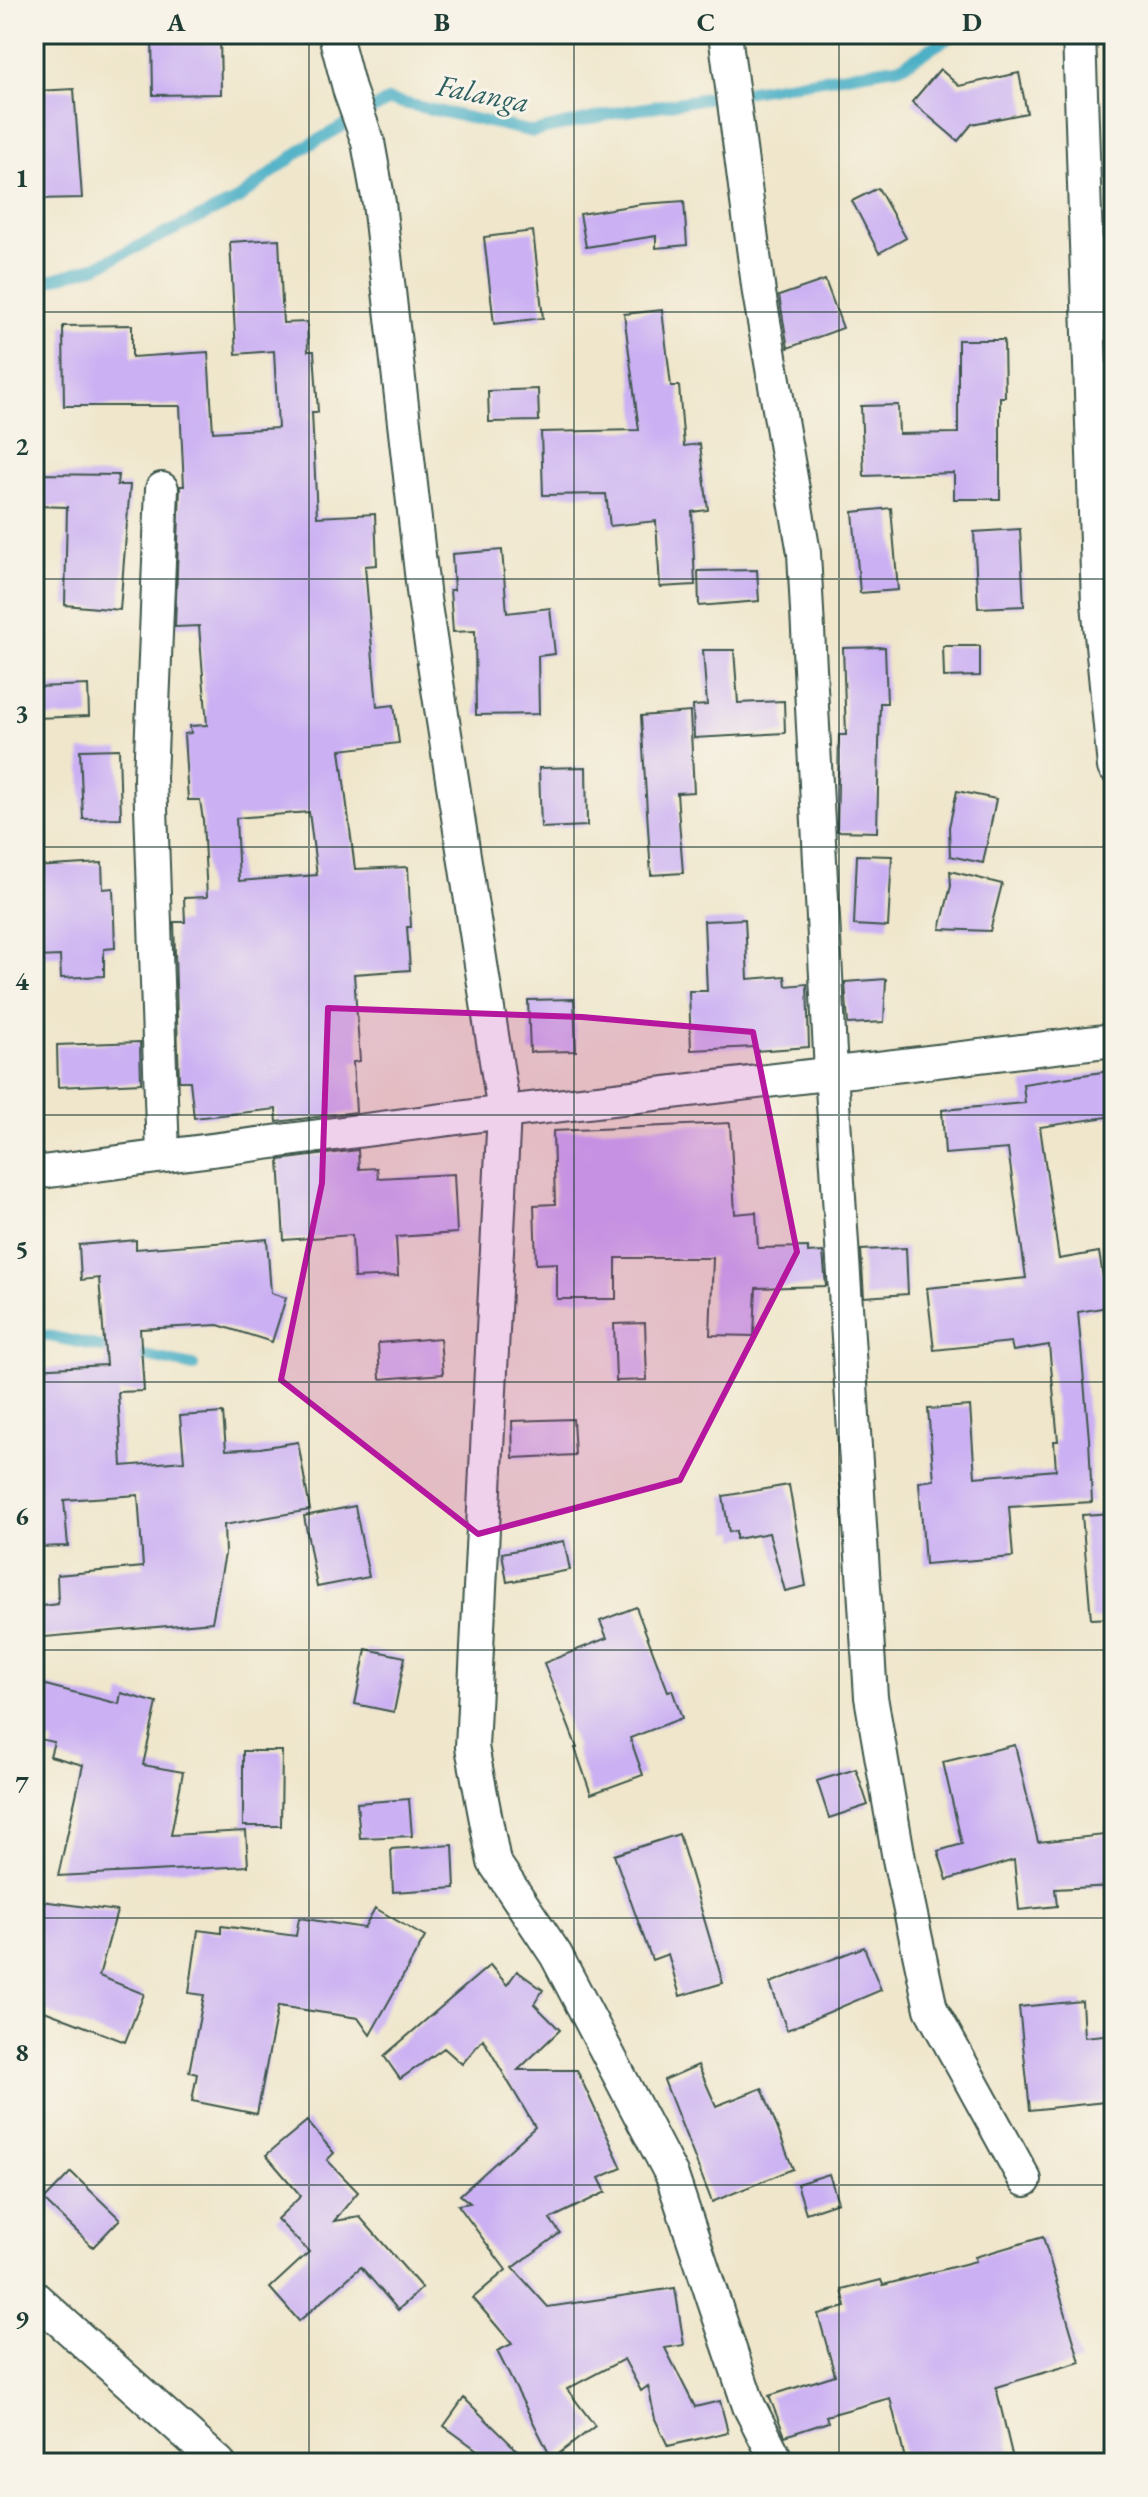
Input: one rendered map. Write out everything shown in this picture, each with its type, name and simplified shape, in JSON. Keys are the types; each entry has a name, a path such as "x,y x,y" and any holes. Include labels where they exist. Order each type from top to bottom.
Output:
{"street":[{"path":"1079,34 1098,603 1114,767"},
{"path":"335,35 350,92 368,142 379,203 424,599 504,1112 472,1747 494,1862 556,1955 672,2176 749,2406 778,2463"},
{"path":"727,49 759,293 804,553 831,1072 871,1697 899,1859 931,2009 1025,2180"},
{"path":"162,489 150,778 163,1156"},
{"path":"34,1173 504,1112 1114,1040"},
{"path":"34,2297 219,2463"}],"highlighted area":[{"path":"328,1008 582,1017 753,1032 797,1252 680,1480 478,1534 281,1380 322,1183"}],"building":[{"path":"152,34 220,34 221,94 153,95"},
{"path":"940,69 959,86 1019,73 1027,113 972,124 958,141 912,102"},
{"path":"74,89 82,198 34,199 34,160 40,159 36,91"},
{"path":"878,188 906,238 879,253 852,201"},
{"path":"684,201 687,245 656,248 656,236 586,247 580,214"},
{"path":"533,231 543,318 494,324 484,237"},
{"path":"279,239 283,323 307,322 308,351 314,351 318,412 312,412 317,517 375,514 377,565 365,566 377,707 394,705 399,743 340,750 355,869 408,867 410,970 354,974 360,1061 353,1062 356,1112 277,1122 276,1109 194,1118 190,1081 179,1081 174,922 185,922 184,898 207,897 203,820 200,800 188,800 184,734 191,733 190,726 207,725 199,626 175,627 180,486 184,486 180,406 64,406 63,326 132,325 132,357 208,352 213,432 278,428 274,351 236,354 230,242","holes":["309,812 317,875 239,881 236,818"]},
{"path":"825,280 843,328 788,348 779,296"},
{"path":"662,310 671,386 679,386 684,446 700,444 708,510 692,512 695,585 660,587 656,521 610,526 606,494 543,495 541,432 639,430 624,314"},
{"path":"958,340 1004,340 1005,397 1000,397 1000,499 954,499 954,473 864,476 861,406 898,405 899,434 958,433"},
{"path":"538,389 539,421 489,422 488,391"},
{"path":"37,474 118,475 117,485 130,485 120,610 65,605 67,507 36,506"},
{"path":"891,508 898,590 860,593 853,512"},
{"path":"1020,529 1024,606 978,608 974,532"},
{"path":"502,550 507,613 550,608 555,654 538,656 539,714 476,715 475,631 453,632 450,590 454,590 452,554"},
{"path":"757,570 759,601 699,606 698,571"},
{"path":"943,646 980,646 980,676 944,677"},
{"path":"885,647 887,703 880,703 877,832 837,831 839,735 846,735 843,648"},
{"path":"703,650 734,650 738,703 784,701 785,733 694,738 693,706 707,705"},
{"path":"88,685 89,716 36,718 35,687"},
{"path":"690,712 694,792 677,793 683,873 651,875 641,716"},
{"path":"119,749 121,818 83,819 80,750"},
{"path":"586,767 587,826 541,828 539,768"},
{"path":"957,791 996,799 983,863 950,856 949,827"},
{"path":"857,855 892,856 888,927 854,925"},
{"path":"102,863 103,889 113,888 115,948 104,949 104,976 61,978 60,956 38,957 34,867"},
{"path":"950,871 1002,884 990,931 940,929 951,886"},
{"path":"745,919 748,979 785,976 786,986 807,984 809,1047 755,1051 755,1047 691,1050 689,991 707,991 704,921"},
{"path":"886,979 884,1022 848,1024 845,982"},
{"path":"574,999 576,1051 530,1052 528,1000"},
{"path":"140,1042 141,1083 58,1087 57,1045"},
{"path":"1109,1071 1114,1116 1040,1127 1059,1259 1099,1252 1108,1307 1078,1312 1092,1502 1009,1507 1013,1557 925,1564 919,1482 934,1480 928,1409 970,1406 975,1477 1056,1470 1054,1441 1058,1441 1049,1345 1013,1351 1011,1342 934,1350 927,1288 1026,1278 1008,1149 945,1154 942,1110 1025,1103 1023,1084"},
{"path":"730,1123 735,1214 756,1212 758,1248 808,1247 808,1253 823,1252 826,1286 756,1288 754,1336 710,1335 713,1258 616,1258 616,1299 557,1299 557,1263 536,1264 534,1205 555,1204 553,1131"},
{"path":"358,1150 359,1169 377,1168 378,1178 454,1174 457,1233 396,1237 398,1276 354,1278 352,1235 284,1240 279,1160"},
{"path":"267,1239 271,1293 286,1298 272,1342 218,1325 140,1329 144,1391 118,1392 122,1466 184,1461 180,1416 223,1413 226,1450 298,1442 310,1510 224,1525 225,1554 212,1622 34,1638 34,1607 58,1604 57,1575 143,1567 138,1495 64,1500 68,1546 34,1547 34,1369 106,1365 99,1278 81,1280 79,1245 136,1240 136,1249"},
{"path":"906,1248 908,1294 864,1297 861,1250"},
{"path":"645,1323 647,1380 616,1381 614,1324"},
{"path":"440,1338 443,1374 380,1379 378,1343"},
{"path":"573,1419 575,1455 513,1458 512,1421"},
{"path":"789,1485 806,1586 785,1591 769,1533 736,1539 736,1531 729,1532 723,1496"},
{"path":"355,1506 369,1577 317,1587 304,1516"},
{"path":"1114,1513 1114,1618 1091,1619 1082,1515"},
{"path":"564,1541 570,1570 507,1582 502,1553"},
{"path":"636,1607 668,1691 672,1690 682,1718 630,1738 643,1775 591,1794 544,1663 607,1638 600,1621"},
{"path":"366,1649 405,1657 394,1712 355,1704"},
{"path":"34,1682 119,1704 121,1693 157,1703 143,1765 183,1772 171,1835 246,1831 248,1866 58,1876 83,1765 50,1756 54,1742 34,1738"},
{"path":"1015,1745 1038,1842 1114,1834 1114,1886 1055,1889 1057,1906 1019,1910 1014,1860 947,1880 938,1851 962,1844 943,1762"},
{"path":"243,1751 282,1751 281,1826 243,1826"},
{"path":"856,1769 868,1805 829,1818 817,1781"},
{"path":"409,1799 412,1836 360,1838 357,1803"},
{"path":"679,1834 723,1983 680,1996 668,1954 652,1960 614,1855"},
{"path":"453,1845 455,1888 393,1892 391,1849"},
{"path":"34,1900 117,1911 99,1976 144,1994 125,2042 34,2007"},
{"path":"375,1908 425,1937 370,2035 358,2018 278,2006 257,2114 192,2101 197,2074 189,2072 204,1995 189,1993 198,1930 221,1933 221,1926 296,1936 299,1918 364,1928"},
{"path":"864,1947 881,1990 787,2030 770,1983"},
{"path":"490,1965 507,1985 517,1971 543,1990 534,2004 560,2030 518,2070 577,2070 622,2168 599,2178 606,2192 550,2219 560,2233 513,2268 548,2307 675,2288 684,2345 665,2348 695,2407 720,2401 728,2432 668,2446 655,2419 648,2386 641,2391 624,2359 567,2389 595,2426 552,2459 497,2351 512,2344 473,2298 506,2270 458,2205 470,2203 460,2195 535,2127 483,2039 462,2064 444,2048 400,2079 384,2056"},
{"path":"1082,2001 1084,2037 1114,2034 1114,2101 1030,2110 1019,2007"},
{"path":"698,2065 716,2106 762,2088 793,2169 712,2202 664,2080"},
{"path":"307,2121 334,2153 327,2160 358,2192 334,2221 360,2217 422,2288 398,2310 361,2267 299,2321 270,2288 309,2252 277,2219 301,2196 266,2155"},
{"path":"71,2172 120,2219 93,2247 44,2200"},
{"path":"829,2174 838,2202 806,2213 797,2184"},
{"path":"1043,2237 1080,2362 996,2387 1014,2463 906,2463 890,2398 826,2416 828,2422 785,2436 769,2396 835,2375 818,2314 846,2307 842,2290 881,2280 883,2285 976,2261 975,2257"},
{"path":"464,2398 530,2463 495,2463 444,2426"}],"waterway":[{"name":"Falanga","path":"34,285 97,266 237,200 304,148 389,100 533,132 615,113 902,66 955,34"},
{"path":"34,1333 193,1366"}]}
